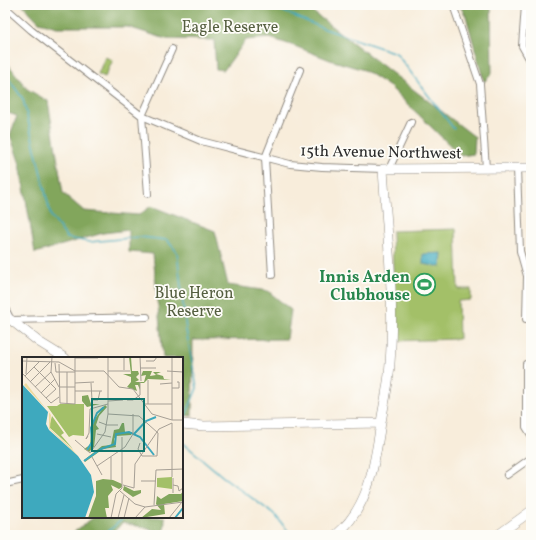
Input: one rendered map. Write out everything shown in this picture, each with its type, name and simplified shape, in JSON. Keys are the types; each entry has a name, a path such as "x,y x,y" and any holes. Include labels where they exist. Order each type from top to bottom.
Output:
{"street":[{"path":"454,5 480,84 486,168"},
{"path":"525,5 522,46 531,62"},
{"name":"15th Avenue Northwest","path":"5,7 31,30 142,116 201,140 290,164 322,167 386,169 531,168"},
{"path":"148,194 142,116 172,49"},
{"path":"272,275 265,158 300,70"},
{"path":"336,535 352,519 366,492 375,459 386,396 391,344 386,169 411,122"},
{"path":"517,168 520,251 527,276 529,292 526,319"},
{"path":"5,308 8,319 39,342 63,357"},
{"path":"8,319 147,317"},
{"path":"526,364 526,427 531,435"},
{"path":"183,424 204,426 381,423"},
{"path":"507,475 531,458"},
{"path":"5,484 22,480"},
{"path":"498,535 531,511"}],"green space":[{"name":"Eagle Reserve","path":"23,5 304,5 475,137 474,154 461,156 390,87 364,70 330,60 270,38 246,40 224,70 216,69 214,40 166,39 128,27 57,27 39,22"},
{"path":"459,5 491,5 492,74 484,82 466,16"},
{"path":"105,57 113,60 105,77 98,74"},
{"name":"Blue Heron Reserve","path":"5,60 27,89 48,101 63,193 84,211 139,215 151,206 215,231 228,285 268,291 291,310 287,339 193,340 192,416 183,415 183,357 163,357 153,254 129,252 129,230 103,233 35,253 20,164 10,135 17,116 5,112"},
{"name":"Innis Arden Clubhouse","path":"456,229 458,289 471,289 471,300 458,301 459,339 395,341 392,231"},
{"path":"93,518 165,518 164,535 143,527 122,523 111,535 70,535"}],"water":[{"path":"442,253 441,267 423,264 423,254"}],"waterway":[{"path":"268,5 325,29 396,53 454,129"},
{"path":"5,74 23,99 51,216 67,238 90,242 140,237 167,240 177,252 186,330 197,388 184,420"},
{"path":"183,443 222,476 275,515 291,535"},
{"path":"104,535 124,518"}],"place":[{"name":"Innis Arden Clubhouse","path":"425,285"}]}
